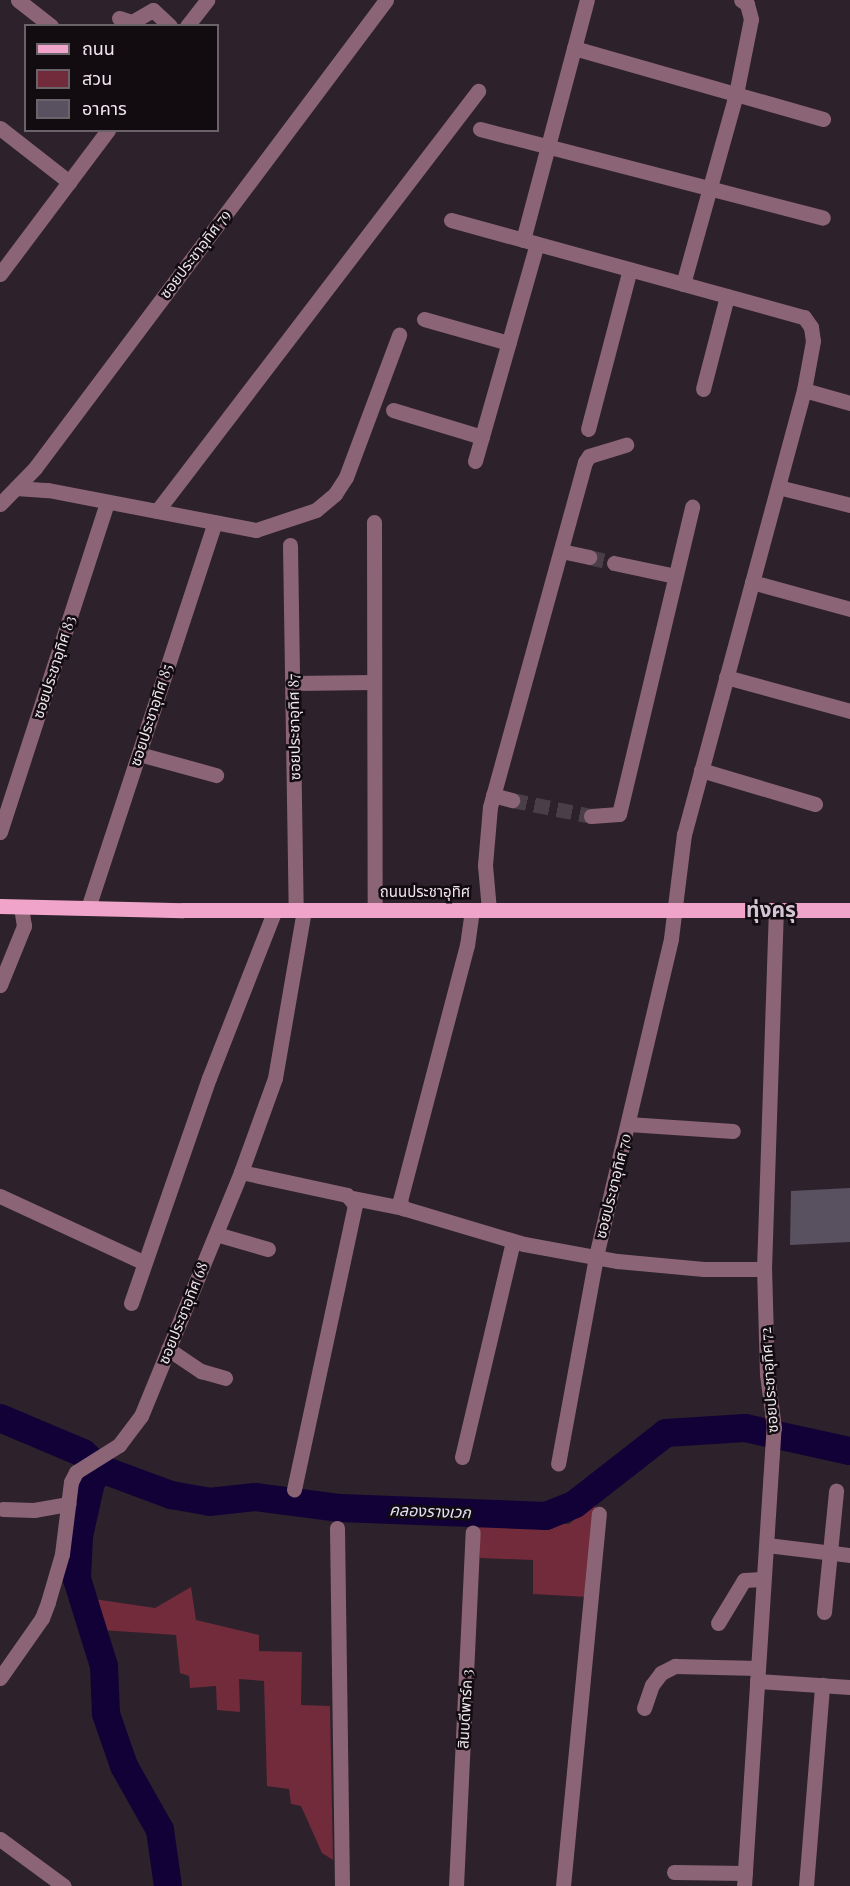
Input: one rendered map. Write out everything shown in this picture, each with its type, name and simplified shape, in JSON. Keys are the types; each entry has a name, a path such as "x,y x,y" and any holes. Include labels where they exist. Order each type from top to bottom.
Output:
{"main road":[{"name":"ถนนประชาอุทิศ","path":"0,906 275,910 850,910"}],"street":[{"path":"18,0 48,24"},
{"name":"ซอยประชาอุทิศ 79","path":"0,504 35,468 386,0"},
{"path":"475,461 509,343 548,146 586,0"},
{"path":"683,284 736,94 751,19 747,4 741,0"},
{"path":"188,24 202,2"},
{"path":"119,18 132,22 153,10 168,24"},
{"path":"574,48 824,119"},
{"path":"157,511 478,92"},
{"path":"0,128 69,182"},
{"path":"480,129 823,218"},
{"path":"1,269 106,132"},
{"path":"451,220 727,296 703,389"},
{"path":"588,429 630,269"},
{"name":"ซอยประชาอุทิศ 70","path":"558,1464 596,1257 628,1124 674,910 684,834 804,390 813,341 811,327 804,317 727,296"},
{"path":"424,319 509,343"},
{"path":"16,488 108,501 256,530 316,510 335,494 346,477 399,335"},
{"path":"804,390 850,403"},
{"path":"393,410 482,437"},
{"path":"489,910 485,838 493,795 585,462 589,456 626,445"},
{"path":"778,487 850,505"},
{"name":"ซอยประชาอุทิศ 83","path":"0,832 108,501"},
{"path":"591,816 619,814 692,507"},
{"name":"ซอยประชาอุทิศ 85","path":"88,908 215,522"},
{"path":"374,522 375,910"},
{"name":"ซอยประชาอุทิศ 87","path":"290,545 300,910"},
{"path":"561,551 590,557"},
{"path":"614,563 675,576"},
{"path":"752,582 850,609"},
{"path":"726,677 850,711"},
{"path":"293,683 374,682"},
{"path":"138,754 216,775"},
{"path":"701,770 815,804"},
{"path":"493,795 512,800"},
{"path":"0,985 24,926 21,907"},
{"path":"131,1303 143,1262 275,910"},
{"name":"ซอยประชาอุทิศ 68","path":"0,1678 45,1610 62,1554 68,1504 76,1472 110,1452 134,1428 241,1172 275,1078 300,910"},
{"path":"403,1208 400,1201 467,945 472,910"},
{"name":"ซอยประชาอุทิศ 72","path":"744,1879 774,1428 767,1374 764,1269 776,910"},
{"path":"628,1124 733,1131"},
{"path":"241,1172 403,1208 513,1241 596,1257 704,1269 764,1269"},
{"path":"0,1196 143,1262"},
{"path":"294,1490 353,1215 353,1198"},
{"path":"216,1234 268,1249"},
{"path":"462,1457 513,1241"},
{"path":"168,1349 201,1371 225,1378"},
{"path":"824,1612 836,1491"},
{"path":"3,1509 34,1510 68,1504"},
{"path":"563,1886 599,1514"},
{"path":"337,1528 342,1886"},
{"name":"สินบดีพาร์ค 3","path":"456,1886 473,1532"},
{"path":"767,1545 850,1555"},
{"path":"718,1623 744,1580 763,1579"},
{"path":"644,1708 652,1685 661,1673 675,1666 757,1674 822,1685 850,1687"},
{"path":"806,1886 822,1685"},
{"path":"0,1839 64,1886"},
{"path":"674,1872 744,1879"}],"green space":[{"path":"596,1502 588,1597 533,1594 533,1560 480,1558 479,1524 569,1524"},
{"path":"191,1587 196,1620 259,1635 259,1651 302,1652 301,1705 330,1706 333,1860 322,1853 301,1806 291,1804 289,1789 267,1786 264,1681 239,1679 240,1712 217,1710 216,1686 190,1688 189,1676 180,1673 176,1635 101,1630 94,1599 155,1608"}],"building":[{"path":"850,1188 850,1242 790,1245 791,1191"}],"waterway":[{"name":"คลองรางเวก","path":"0,1418 83,1453 101,1469 171,1495 209,1502 255,1497 340,1508 546,1516 575,1504 666,1433 745,1428 850,1451"},
{"path":"101,1469 91,1482 79,1536 77,1579 104,1666 106,1714 124,1766 160,1830 168,1886"}],"tunnel":[{"path":"589,557 614,563"},
{"path":"512,800 591,816"}],"district":[{"name":"ทุ่งครุ","path":"771,908"}]}
